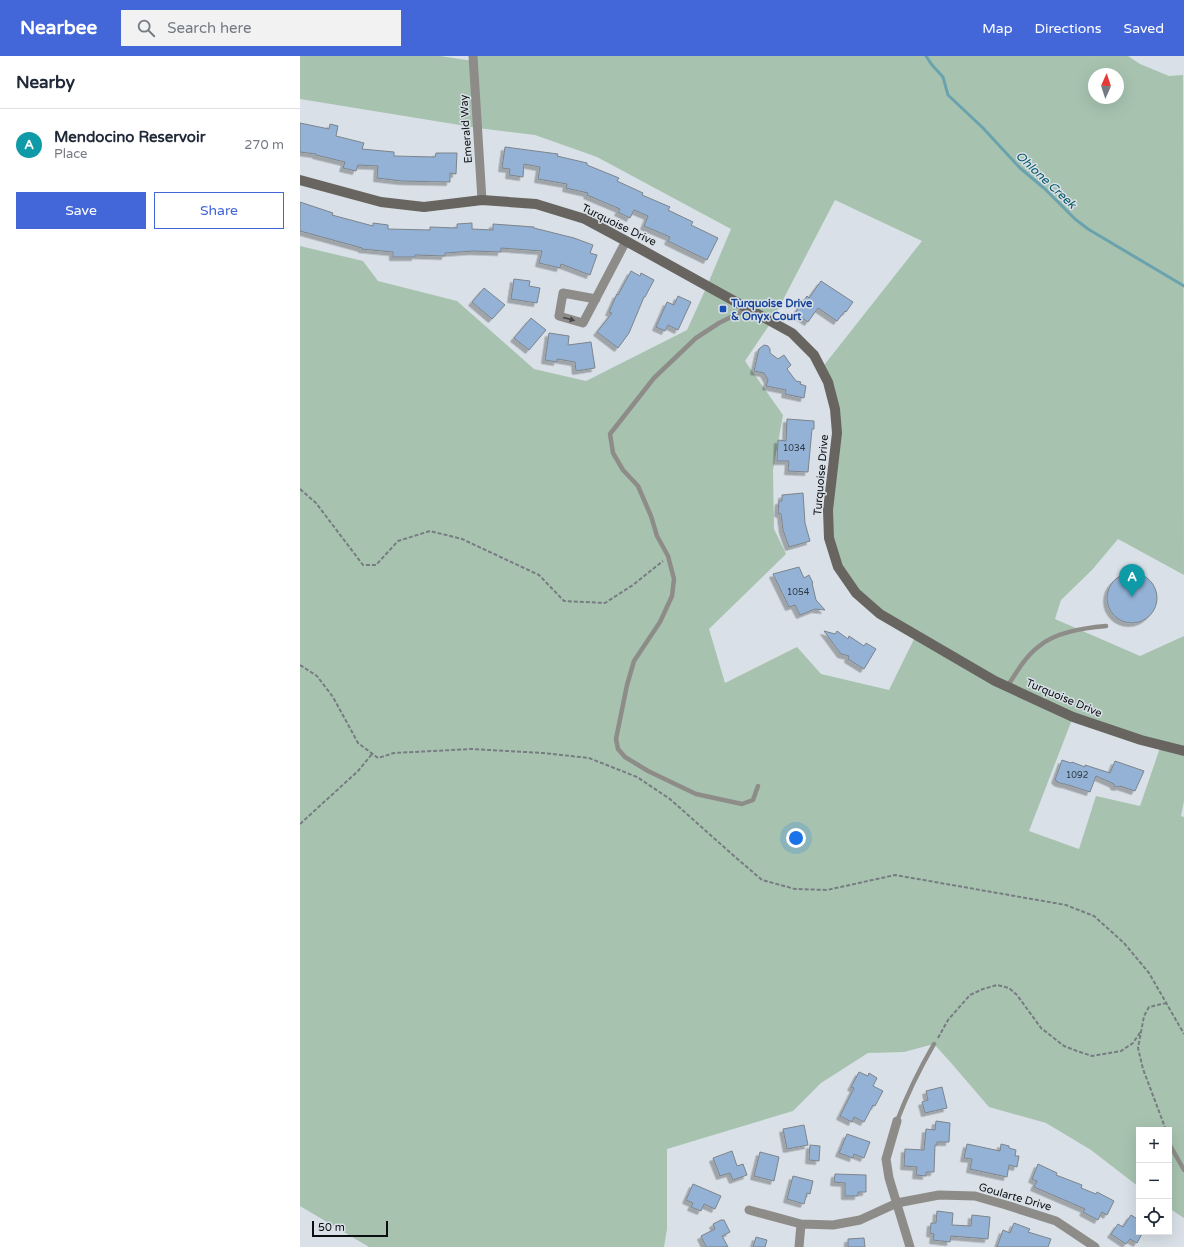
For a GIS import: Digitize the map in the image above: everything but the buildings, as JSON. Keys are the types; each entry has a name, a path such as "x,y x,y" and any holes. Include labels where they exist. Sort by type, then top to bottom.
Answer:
{"street":[{"name":"Emerald Way","path":"473,56 482,200"},
{"name":"Turquoise Drive","path":"300,180 381,202 424,207 482,200 536,204 585,219 792,333 814,355 828,382 835,409 837,433 828,510 829,538 838,567 856,593 880,614 1007,687 1073,717 1141,740 1184,751"},
{"path":"596,298 626,241"},
{"path":"897,1121 886,1158 889,1178 910,1247"},
{"name":"Goularte Drive","path":"749,1210 801,1224 832,1225 860,1220 897,1204 939,1196 975,1196 1056,1221 1083,1244 1095,1247"},
{"path":"799,1247 801,1224"}],"lane":[{"path":"749,309 719,323 696,338 654,378 610,434 613,453 623,470 638,486 651,516 657,536 668,556 674,579 672,596 660,622 634,661 627,685 616,739 618,749 625,757 648,771 696,794 742,804 753,800 758,786"},
{"path":"1007,687 1024,662 1038,647 1053,637 1087,628 1106,626"},
{"path":"897,1121 916,1074 934,1044"},
{"path":"1172,1148 1184,1170"}],"path":[{"path":"300,489 316,503 363,565 376,565 398,541 430,531 462,539 539,575 564,601 605,603 633,585 668,556"},
{"path":"300,666 317,676 333,696 358,743 378,758 394,753 471,749 542,753 589,758 637,777 670,798 762,880 795,889 827,890 895,875 1066,904 1094,916 1124,943 1149,973 1184,1034"},
{"path":"300,824 358,770 372,754"},
{"path":"934,1044 948,1020 970,995 997,985 1010,988 1017,995 1041,1028 1064,1046 1092,1056 1121,1051 1133,1043 1141,1031"},
{"path":"1165,1127 1143,1069 1138,1048 1144,1016 1149,1007 1166,1003"}],"green space":[{"path":"300,56 440,56 473,61 473,56 1128,56 1140,64 1169,76 1183,75 1184,575 1118,539 1092,570 1061,600 1055,619 1140,656 1184,636 1184,801 1181,816 1184,817 1184,1218 1172,1210 1172,1127 1136,1127 1136,1185 1091,1150 1046,1123 989,1107 934,1044 904,1052 868,1053 821,1083 793,1111 667,1149 667,1229 664,1247 369,1247 300,1206 300,246 363,261 378,281 457,301 534,369 586,381 687,330 731,229 597,157 535,135 478,128 300,99","holes":["835,200 922,241 821,369 837,433 829,538 856,593 916,635 889,690 821,674 797,647 725,683 709,629 786,554 774,529 773,470 783,415 745,361 772,321","1073,717 1161,745 1140,806 1096,796 1079,849 1029,831"]}],"waterway":[{"name":"Ohlone Creek","path":"926,56 943,77 948,95 983,128 1020,168 1045,189 1075,219 1088,229 1184,286"}],"place":[{"name":"Turquoise Drive & Onyx Court","path":"723,309"},
{"name":"Mendocino Reservoir","path":"1132,597"}]}
